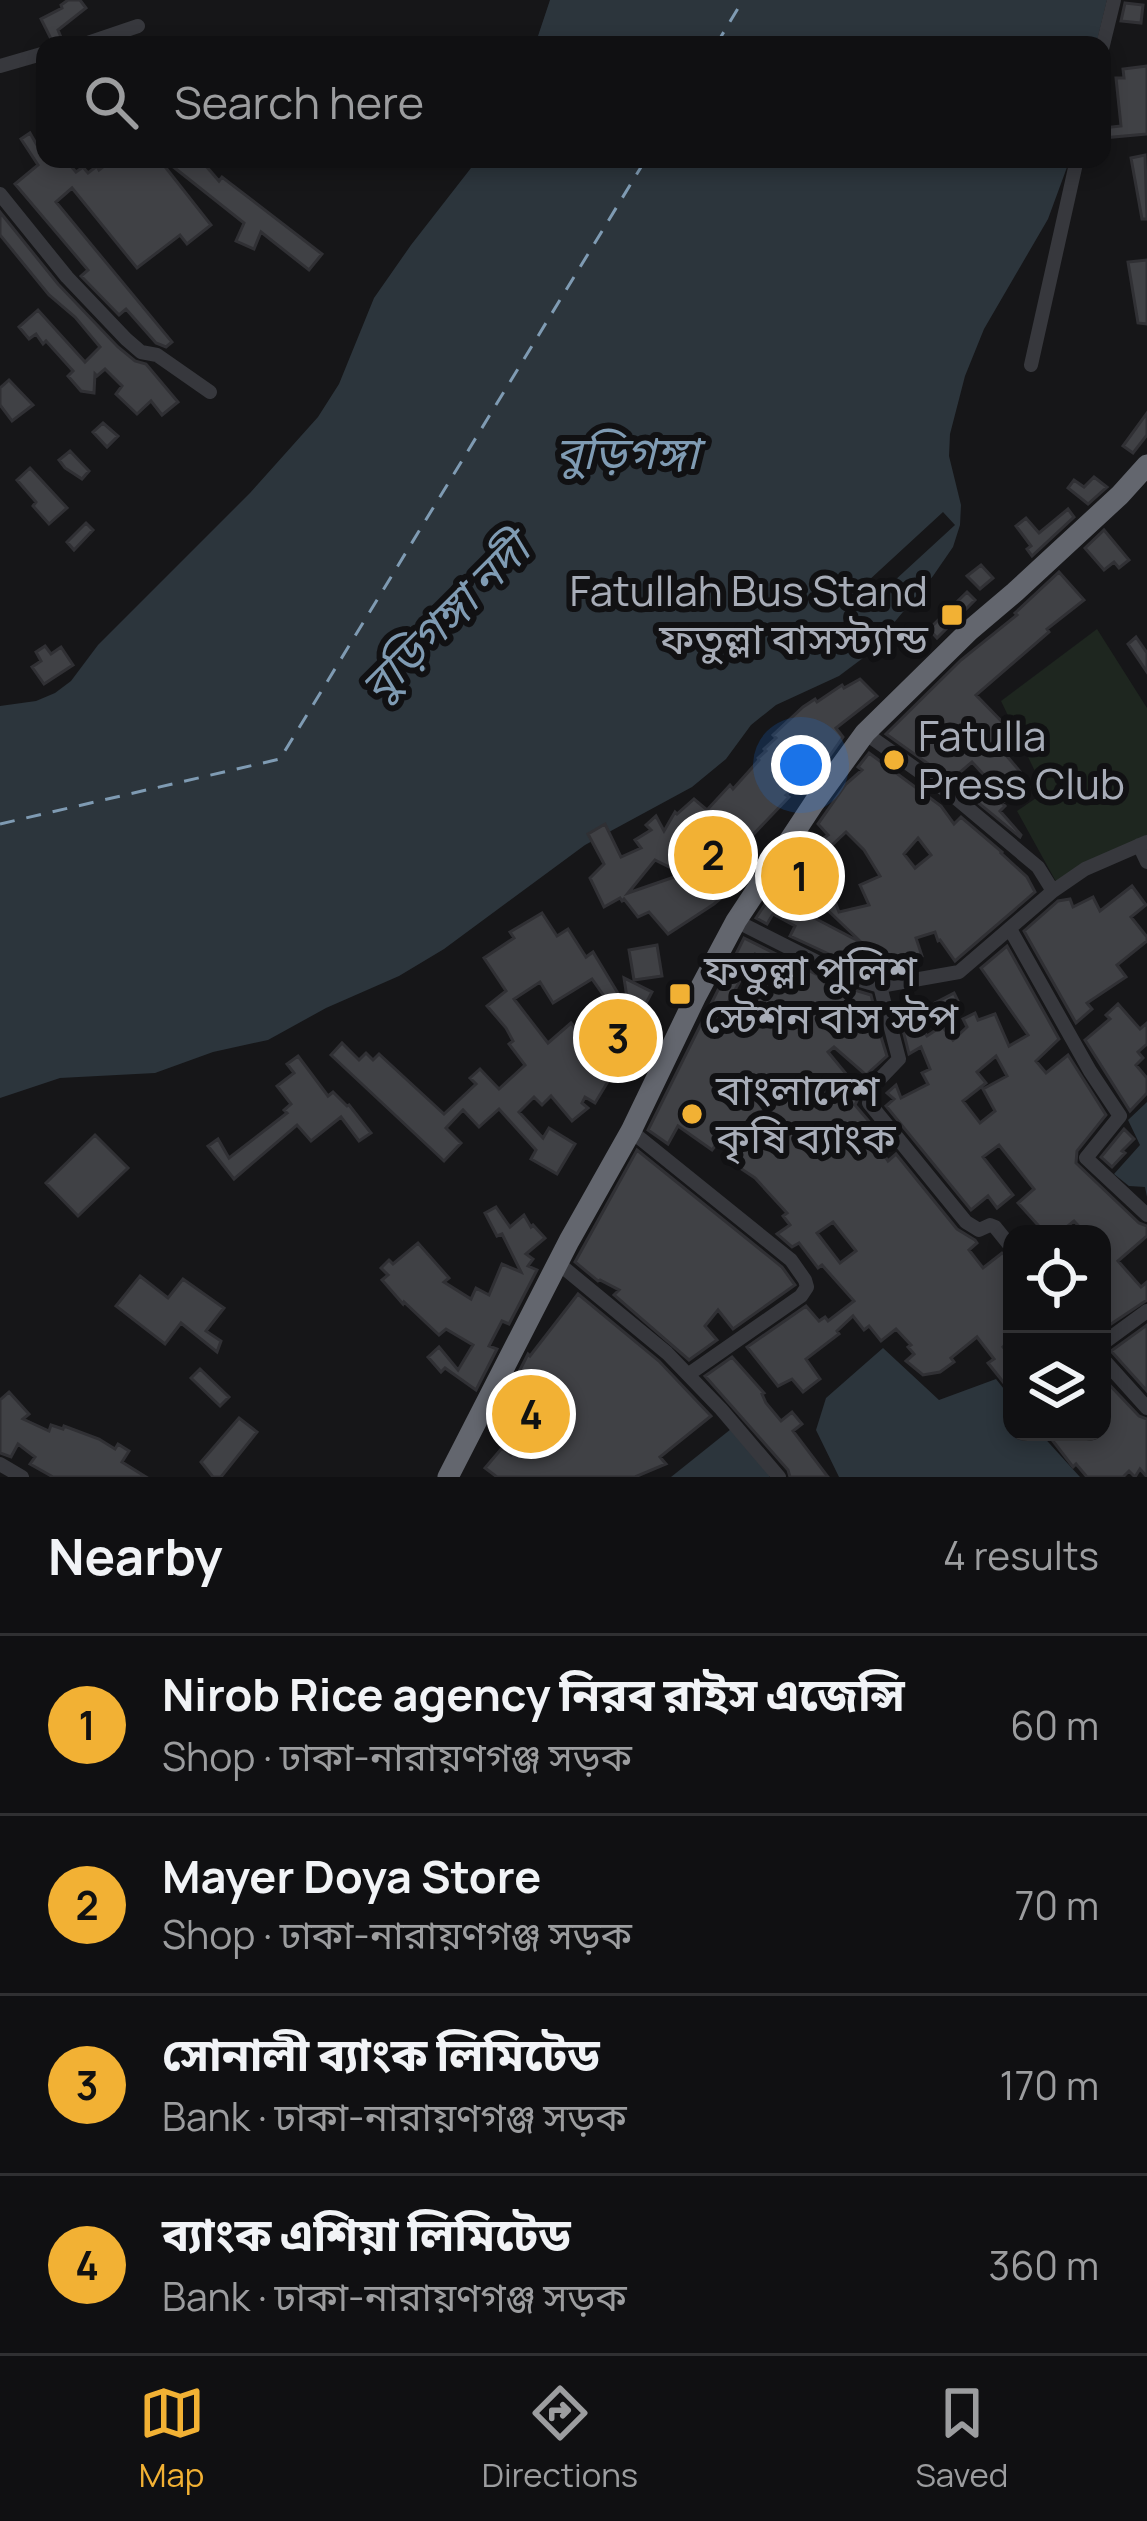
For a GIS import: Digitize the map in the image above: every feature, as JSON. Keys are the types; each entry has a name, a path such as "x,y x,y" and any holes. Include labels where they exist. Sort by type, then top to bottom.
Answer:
{"highway":[{"path":"448,1477 736,921 814,802 865,733 1147,465"}],"street":[{"path":"1105,36 1114,0"},
{"path":"109,36 138,26"},
{"path":"0,67 36,56"},
{"path":"1031,365 1075,168"},
{"path":"0,194 67,277 126,339 210,392"},
{"path":"865,733 951,794 1038,867 1053,891"},
{"path":"736,921 843,975 880,986 959,972 1085,869 1143,843 1147,862"},
{"path":"1010,929 1120,1116 1086,1158 1147,1215"},
{"path":"880,986 899,1059 875,1084 869,1103 966,1222 979,1230 995,1227 1003,1237"},
{"path":"631,1131 791,1260 806,1280 801,1296 688,1374"},
{"path":"558,1263 688,1374 779,1477"},
{"path":"1111,1337 1147,1311"},
{"path":"1111,1368 1147,1408"},
{"path":"0,1464 22,1477"}],"shaded area":[{"path":"1097,629 1147,708 1147,844 1059,887 1017,811 1045,792 1001,701"}],"water":[{"path":"550,0 1107,0 1098,36 538,36"},
{"name":"বুড়িগঙ্গা","path":"471,168 1067,168 1048,219 984,329 965,376 950,434 949,456 961,505 953,547 867,655 839,676 776,705 751,725 726,759 692,787 585,845 444,949 399,976 268,1040 213,1052 155,1073 60,1078 0,1098 0,706 36,701 71,681 98,645 250,493 318,417 339,384 374,298"},
{"path":"1147,1102 1147,1197 1145,1187 1129,1186 1114,1174 1140,1145 1128,1120"},
{"path":"883,1348 939,1400 996,1379 1003,1388 1003,1441 1047,1441 1080,1477 839,1477 816,1430 826,1398"},
{"path":"731,1429 771,1473 769,1477 671,1477"}],"pier":[{"path":"943,512 955,525 893,582 916,607 910,613 887,588 867,606 855,593"}],"building":[{"path":"80,0 86,8 58,30 60,36 50,36 41,19 61,5"},
{"path":"1125,3 1143,5 1141,23 1121,21"},
{"path":"1147,66 1147,134 1111,137 1111,127 1121,126 1116,78 1124,78 1123,69"},
{"path":"30,133 36,143 36,162 21,139"},
{"path":"1145,155 1147,219 1142,219 1131,158"},
{"path":"36,167 76,172 84,168 88,173 94,168 166,168 211,225 187,244 180,235 137,268 72,188 56,202 172,342 166,347 156,343 126,309 119,315 81,276 88,270 15,184"},
{"path":"175,168 208,168 219,181 222,177 322,254 309,270 261,232 254,249 236,241 244,223"},
{"path":"0,212 58,284 118,347 146,364 178,402 162,415 151,401 137,414 116,394 122,386 105,369 95,374 94,393 81,391 68,376 73,371 46,341 43,344 36,334 29,339 19,327 38,310 85,362 100,347 0,235"},
{"path":"1147,260 1147,324 1138,323 1128,262"},
{"path":"9,380 33,405 12,421 0,405 0,388"},
{"path":"1147,413 1147,435 1133,453 1123,446"},
{"path":"103,423 118,436 107,447 93,432"},
{"path":"70,451 89,471 82,479 59,460"},
{"path":"30,468 67,508 49,524 17,480"},
{"path":"1094,477 1107,487 1088,504 1068,488 1074,480 1084,487"},
{"path":"1068,509 1074,517 1032,556 1027,549 1031,546 1016,526 1026,518 1039,533"},
{"path":"86,523 93,530 74,550 67,542"},
{"path":"1104,530 1129,560 1119,568 1114,562 1104,570 1085,548"},
{"path":"981,565 993,578 980,589 967,576"},
{"path":"1059,572 1084,600 976,695 1008,728 994,741 1023,775 1004,791 1009,797 1000,811 1020,837 976,801 993,785 972,762 951,780 886,734"},
{"name":"Fatullah Bus Stand ফতুল্লা বাসস্ট্যান্ড","path":"967,592 975,600 937,638 929,629"},
{"path":"1136,637 1147,653 1147,672 1128,644"},
{"path":"45,646 51,654 61,647 73,665 44,684 32,667 41,661 36,652"},
{"path":"860,679 877,696 836,728 843,737 829,757 822,748 788,779 795,787 786,795 789,797 728,861 743,879 668,934 649,912 638,917 624,899 604,907 590,878 604,864 588,834 605,824 621,857 641,848 635,840 651,830 646,825 656,816 664,831 675,812 694,799 707,810 730,785 733,789 776,738 773,735 803,707","holes":["655,860 683,874 628,893"]},
{"path":"869,753 941,806 954,824 961,817 1027,877 1035,892 955,961 935,932 916,938 922,956 907,961 905,955 884,955 859,968 790,936 795,926 773,914 767,924 756,918 793,862 839,912 869,905 860,885 880,876 864,850 846,832 831,846 818,824 862,770 858,767","holes":["918,838 931,855 915,868 904,854","794,878 862,943 780,900"]},
{"path":"1132,886 1146,905 1131,917 1147,941 1117,965 1126,977 1087,1003 1092,1009 1076,1023 1024,931 1058,901 1070,899 1073,907 1093,897 1100,911"},
{"path":"542,913 557,936 568,929 586,957 593,952 622,1000 609,1003 592,979 553,1003 540,982 514,999 548,1043 571,1023 601,1051 625,1004 629,1011 624,978 652,992 595,1103 585,1097 582,1103 588,1108 572,1121 551,1096 542,1105 534,1097 519,1112 543,1138 549,1128 575,1144 557,1174 531,1159 536,1150 499,1109 479,1127 463,1110 446,1128 461,1143 444,1161 331,1055 342,1043 359,1060 366,1053 373,1060 379,1054 444,1114 476,1084 470,1078 480,1069 499,1089 525,1065 509,1044 513,1041 506,1028 487,1006 506,991 484,958 514,938 510,932"},
{"path":"744,938 838,985 871,995 873,1003 867,1003 887,1056 866,1075 834,1047 828,1052 861,1092 855,1105 879,1133 873,1138 888,1161 896,1154 957,1229 975,1240 969,1250 983,1268 1003,1254 1003,1382 988,1363 994,1359 977,1337 940,1372 923,1375 906,1361 914,1354 896,1329 881,1341 853,1316 839,1334 806,1359 820,1379 803,1392 792,1379 778,1386 747,1347 806,1306 819,1321 825,1317 828,1321 854,1301 799,1243 792,1247 777,1234 790,1225 783,1216 787,1213 740,1168 744,1163 720,1140 712,1150 678,1126 668,1144 648,1130","holes":["755,954 774,966 719,1026 716,1024","833,1222 856,1251 840,1263 817,1233"]},
{"path":"657,945 662,976 634,980 629,950"},
{"path":"1007,946 1059,1039 1036,1061 1046,1073 1068,1055 1106,1115 1077,1151 1076,1163 1147,1226 1147,1236 1118,1261 1141,1287 1147,1282 1147,1300 1111,1324 1111,1225 1074,1221 1038,1225 1018,1203 1034,1189 999,1145 983,1157 1013,1195 997,1208 988,1196 971,1210 886,1106 894,1099 887,1093 896,1085 901,1098 928,1084 922,1073 930,1069 921,1047 909,1054 903,1030 918,1022 927,1036 942,1026 953,1040 967,1027 963,1019 975,1013 978,1020 995,1014 1009,1046 1028,1035 981,968","holes":["996,1056 1007,1076 983,1089 995,1111 980,1123 963,1101 986,1083 977,1072"]},
{"path":"954,993 961,1007 942,1017 935,1003"},
{"path":"1118,1004 1140,1029 1147,1023 1147,1044 1138,1052 1143,1058 1136,1065 1147,1078 1147,1093 1130,1111 1085,1040 1110,1019 1106,1015"},
{"path":"298,1056 328,1096 333,1092 349,1105 371,1133 359,1141 341,1117 311,1141 297,1125 234,1179 208,1146 218,1139 229,1158 287,1113 284,1110 291,1104 277,1086 294,1073 287,1064"},
{"path":"1124,1129 1134,1139 1112,1167 1101,1157"},
{"path":"95,1135 128,1168 78,1216 46,1183"},
{"path":"637,1150 782,1267 795,1285 733,1329 718,1310 705,1326 717,1340 689,1360 614,1295 619,1290 598,1281 575,1262"},
{"path":"496,1207 510,1227 524,1215 545,1238 526,1254 533,1259 528,1266 537,1270 509,1324 502,1321 489,1346 497,1349 476,1390 445,1368 441,1372 428,1357 439,1347 458,1370 473,1345 446,1329 439,1335 382,1280 388,1275 381,1268 418,1243 449,1278 444,1282 471,1299 476,1288 489,1295 502,1264 521,1272 485,1213"},
{"path":"140,1276 168,1298 183,1279 224,1308 206,1331 221,1341 217,1352 181,1323 165,1344 116,1306"},
{"path":"578,1294 659,1361 711,1416 660,1457 666,1464 635,1477 497,1477 485,1468 502,1448 511,1455 524,1440 495,1419 528,1354"},
{"path":"1147,1325 1147,1391 1111,1351"},
{"path":"732,1357 781,1421 792,1412 802,1424 793,1431 828,1477 790,1477 705,1376"},
{"path":"200,1369 229,1397 220,1406 191,1378"},
{"path":"1111,1386 1147,1419 1147,1477 1140,1469 1135,1477 1129,1471 1123,1477 1087,1477 1076,1464 1073,1467 1053,1441 1111,1441"},
{"path":"9,1392 29,1414 23,1419 49,1431 51,1425 64,1426 115,1449 118,1444 129,1451 122,1462 146,1477 53,1477 30,1464 35,1457 18,1444 11,1457 0,1453 0,1400"},
{"path":"239,1418 257,1432 221,1477 213,1477 201,1462"}],"ferry route":[{"path":"721,36 743,0"},
{"path":"0,824 280,759 641,168"}],"place":[{"name":"Fatullah Bus Stand ফতুল্লা বাসস্ট্যান্ড","path":"952,615"},
{"name":"Fatulla Press Club","path":"894,760"},
{"name":"Mayer Doya Store","path":"713,855"},
{"name":"Nirob Rice agency নিরব রাইস এজেন্সি","path":"800,876"},
{"name":"ফতুল্লা পুলিশ স্টেশন বাস স্টপ","path":"680,994"},
{"name":"সোনালী ব্যাংক লিমিটেড","path":"618,1038"},
{"name":"বাংলাদেশ কৃষি ব্যাংক","path":"692,1114"},
{"name":"ব্যাংক এশিয়া লিমিটেড","path":"531,1414"}],"water label":[{"name":"বুড়িগঙ্গা নদী","path":"445,618"}]}
